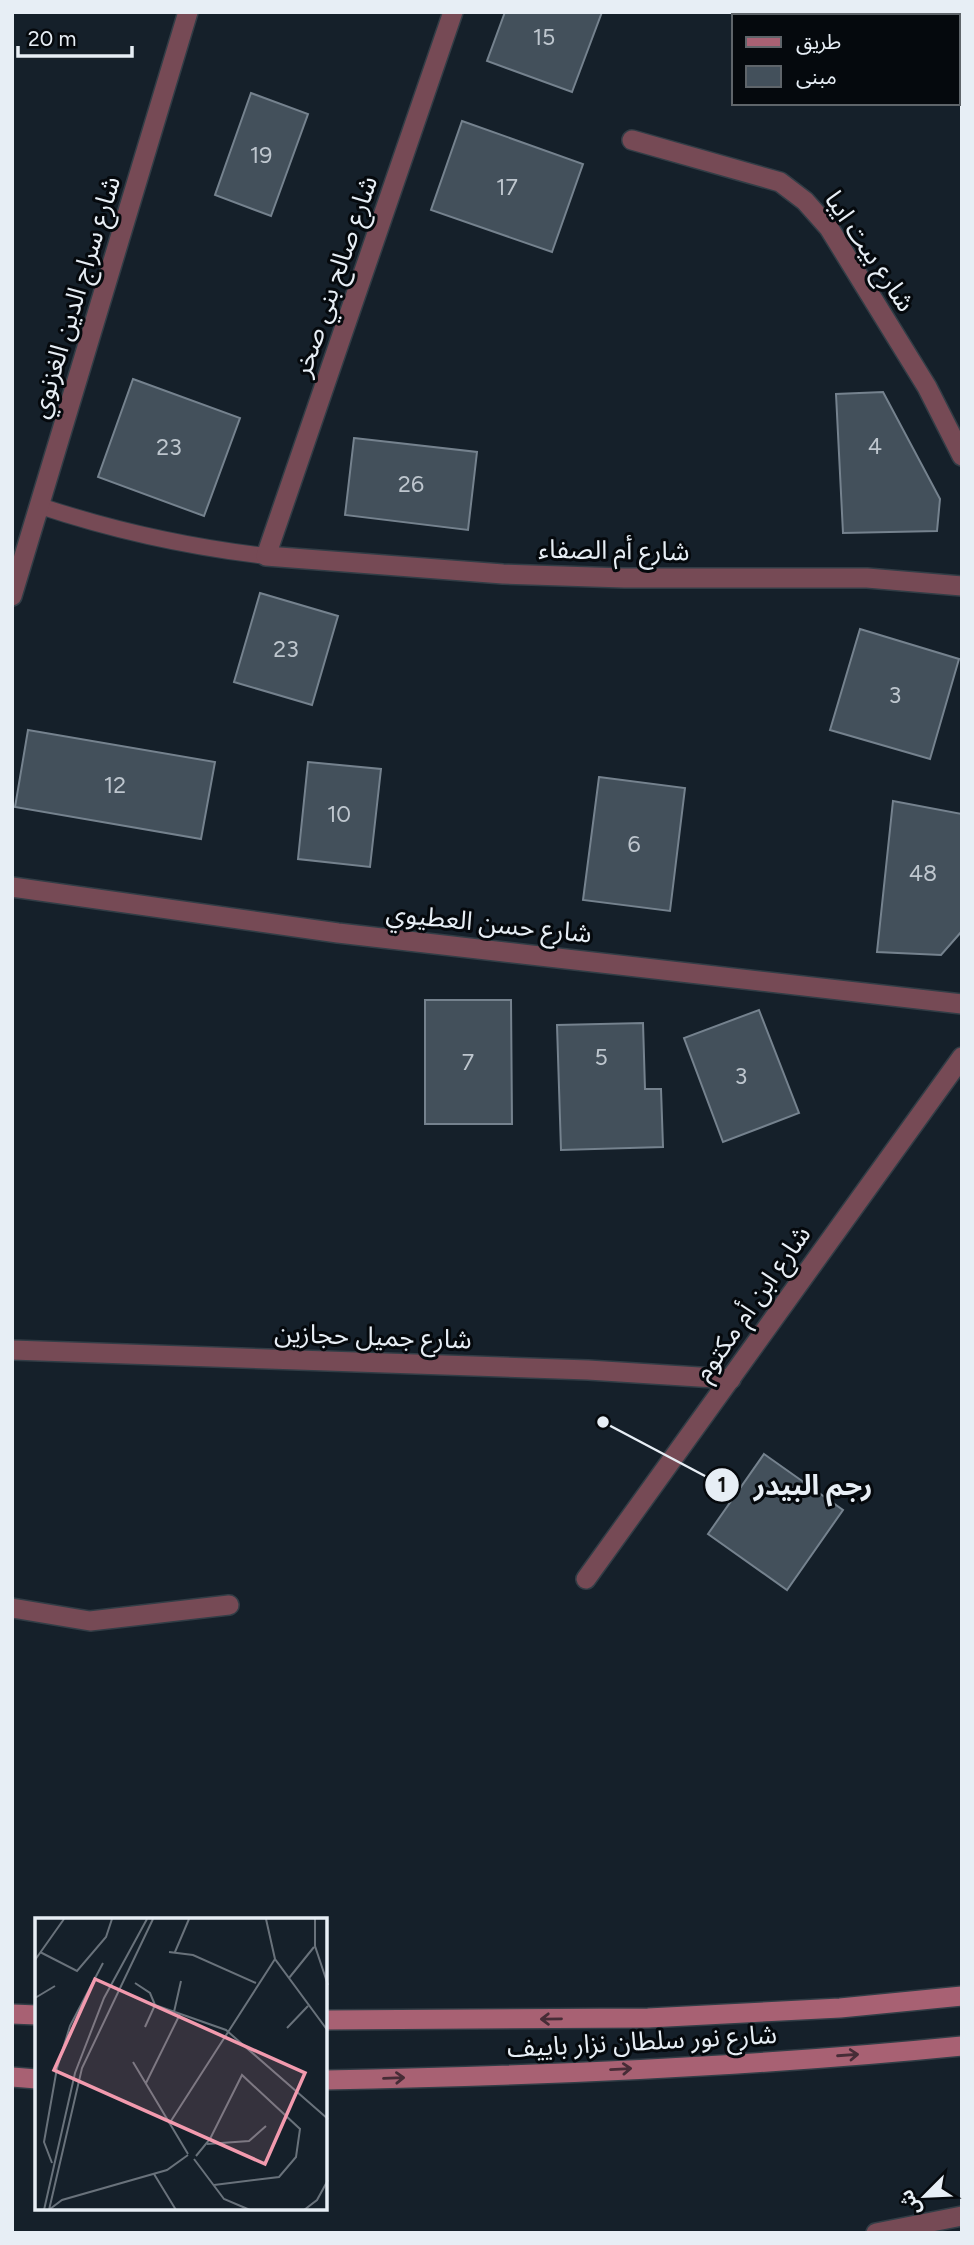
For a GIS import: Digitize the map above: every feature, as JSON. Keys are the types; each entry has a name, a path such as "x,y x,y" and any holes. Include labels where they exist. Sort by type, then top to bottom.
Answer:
{"main road":[{"name":"شارع نور سلطان نزار باييف","path":"327,2020 648,2018 840,2008 962,1996"},
{"path":"12,2014 35,2015"},
{"name":"شارع نور سلطان نزار باييف","path":"327,2080 522,2074 731,2063 962,2046"},
{"path":"12,2077 35,2078"}],"street":[{"name":"شارع سراج الدين الغزنوي","path":"12,596 188,12"},
{"name":"شارع صالح بني صخر","path":"266,556 453,12"},
{"name":"شارع بيت ايبا","path":"632,140 780,182 805,201 829,228 927,387 962,456"},
{"name":"شارع أم الصفاء","path":"266,556 503,574 624,578 867,578 962,586"},
{"name":"شارع حسن العطيوي","path":"12,887 338,933 962,1004"},
{"name":"شارع ابن أم مكتوم","path":"586,1579 962,1057"},
{"name":"شارع جميل حجازين","path":"12,1350 588,1370 732,1379"},
{"path":"12,1608 90,1621 229,1605"},
{"path":"876,2233 962,2217"}],"lane":[{"path":"40,506 152,539 209,550 266,556"}],"building":[{"path":"505,12 602,12 572,92 487,61"},
{"path":"251,93 308,114 271,216 215,195"},
{"path":"462,121 583,164 552,252 431,210"},
{"path":"133,379 240,418 204,516 98,477"},
{"path":"883,392 940,499 937,531 843,533 836,394"},
{"path":"354,438 477,452 468,530 345,515"},
{"path":"260,593 338,616 312,705 234,682"},
{"path":"860,629 959,659 930,759 830,730"},
{"path":"28,730 215,762 201,839 15,807"},
{"path":"308,762 381,769 370,867 298,859"},
{"path":"599,777 685,788 670,911 583,900"},
{"path":"893,801 962,814 962,931 941,955 877,952"},
{"path":"425,1000 511,1000 512,1124 425,1124"},
{"path":"759,1010 799,1113 723,1142 684,1038"},
{"path":"643,1023 645,1089 661,1089 663,1147 561,1150 557,1025"},
{"path":"764,1454 843,1510 787,1590 708,1534"}],"place":[{"name":"رجم البيدر","path":"603,1422"}]}
